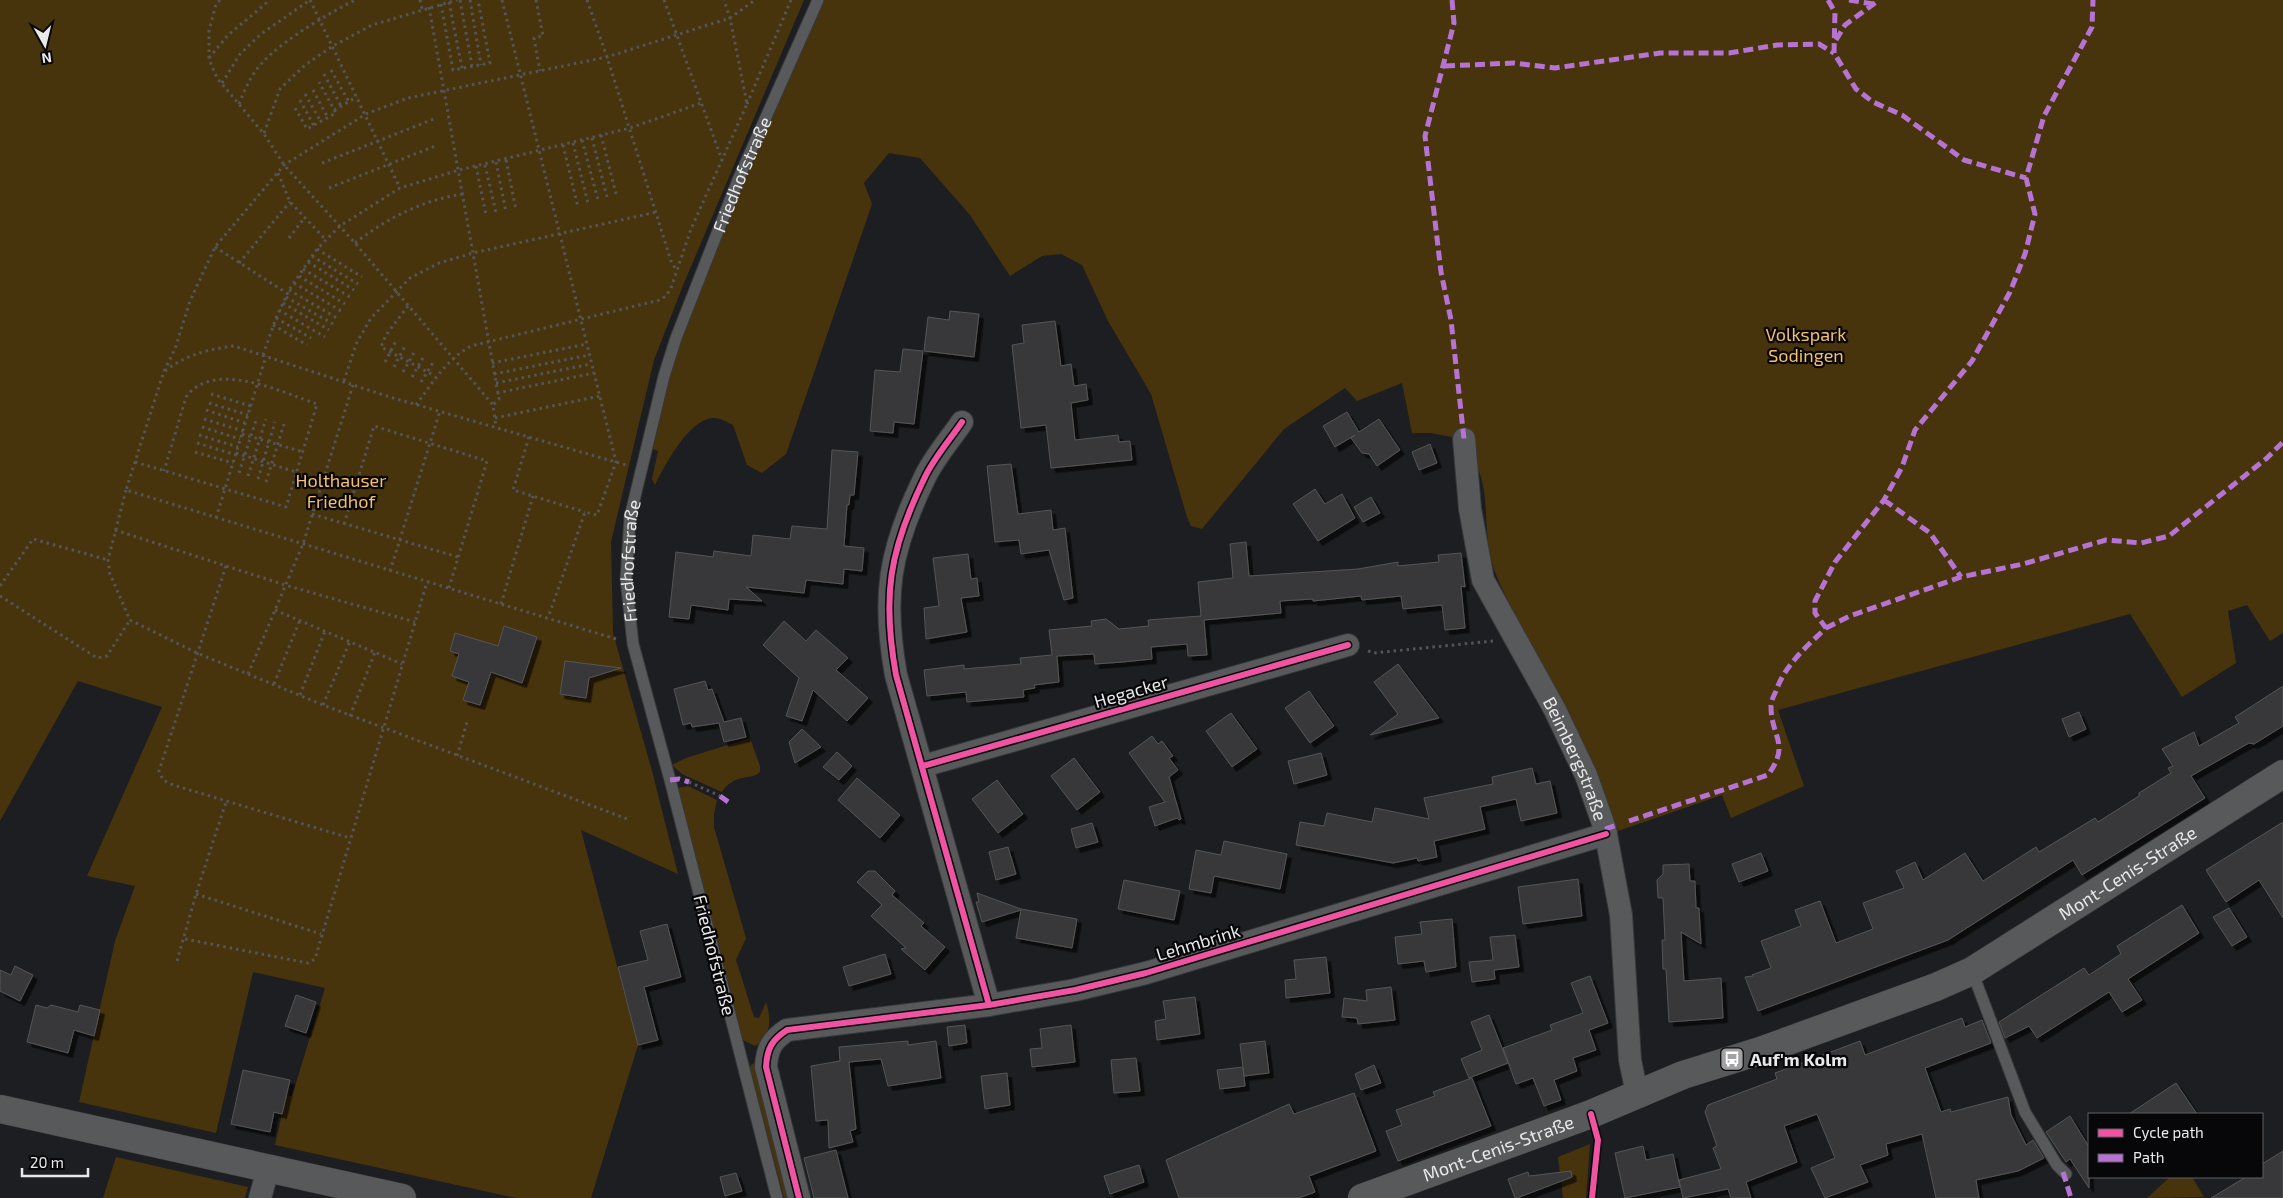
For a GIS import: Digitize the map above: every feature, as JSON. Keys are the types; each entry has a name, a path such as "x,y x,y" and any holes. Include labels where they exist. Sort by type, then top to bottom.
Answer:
{"main road":[{"name":"Mont-Cenis-Straße","path":"1362,1198 1591,1114 1683,1075 1763,1050 1936,987 1972,971 2283,774"},
{"path":"0,1108 402,1198"}],"street":[{"path":"962,422 924,478 897,545 890,581 888,612 896,675 989,1005"},
{"name":"Beimbergstraße","path":"1464,439 1470,510 1483,580 1555,710 1586,775 1606,834 1621,915 1630,1060 1637,1094"},
{"name":"Hegacker","path":"923,766 1348,645"},
{"name":"Lehmbrink","path":"799,1198 766,1066 770,1044 787,1030 989,1005 1075,990 1146,973 1606,834"},
{"path":"260,1198 268,1169"}],"lane":[{"name":"Friedhofstraße","path":"777,1198 633,644 626,579 630,517 664,376 695,285 741,171 818,0"},
{"path":"1972,971 2024,1112 2057,1165 2066,1174"}],"path":[{"path":"220,0 216,4 209,31 209,59 217,78 264,134 284,165 355,243 493,405 496,427"},
{"path":"209,59 228,35 270,0"},
{"path":"222,83 240,54 261,34 310,0 400,188"},
{"path":"239,104 249,81 262,63 320,19 355,0"},
{"path":"420,0 422,9"},
{"path":"264,134 280,89 305,65 333,46 372,25 458,0 472,66"},
{"path":"470,0 482,64"},
{"path":"442,4 454,70 490,63 478,0"},
{"path":"502,0 519,76 616,462 597,515 513,490 530,437"},
{"path":"536,0 543,36 534,38 540,71"},
{"path":"587,0 630,128 671,261 676,271"},
{"path":"664,0 722,160"},
{"path":"724,0 730,18 747,104"},
{"path":"630,820 350,716 197,653 130,620 110,574 108,560 126,490 164,371 175,349 190,301 215,247 284,165 366,114 408,98 607,57 730,18 755,0"},
{"path":"416,404 435,376 453,358 471,346 488,340 660,300 666,296 671,288 691,229 791,0"},
{"path":"449,2 462,68"},
{"path":"430,7 496,383 498,398 493,405"},
{"path":"331,70 349,102"},
{"path":"324,74 341,106"},
{"path":"295,108 307,129 336,113 319,82"},
{"path":"312,90 328,118"},
{"path":"305,94 321,122"},
{"path":"334,110 357,97"},
{"path":"300,100 314,126"},
{"path":"216,518 279,310 294,283 317,249 340,226 400,188 459,170 539,152 630,128 701,103"},
{"path":"322,163 434,119"},
{"path":"601,135 616,194"},
{"path":"592,138 607,197"},
{"path":"582,140 598,200"},
{"path":"573,143 588,203"},
{"path":"563,145 578,206"},
{"path":"329,188 435,146"},
{"path":"506,160 516,210"},
{"path":"496,162 506,212"},
{"path":"486,165 496,213"},
{"path":"476,166 486,216"},
{"path":"278,173 290,202 326,240"},
{"path":"355,243 388,220 409,210 443,197 463,194"},
{"path":"239,263 290,202"},
{"path":"344,382 356,344 371,318 395,291 410,278 439,263 473,253 657,212"},
{"path":"289,238 305,217"},
{"path":"215,247 333,324"},
{"path":"317,249 362,277"},
{"path":"312,256 358,284"},
{"path":"308,262 354,290"},
{"path":"303,269 350,297"},
{"path":"299,276 345,304"},
{"path":"294,283 341,311"},
{"path":"288,293 337,318"},
{"path":"283,303 329,330"},
{"path":"408,306 386,335 381,347 435,376"},
{"path":"279,310 325,337"},
{"path":"276,318 311,338"},
{"path":"273,325 308,345"},
{"path":"385,362 396,341"},
{"path":"492,363 587,344"},
{"path":"164,371 177,362 206,351 234,346 353,385 642,471"},
{"path":"394,367 405,346"},
{"path":"403,372 414,351"},
{"path":"494,374 589,355"},
{"path":"412,377 424,356"},
{"path":"422,382 434,361"},
{"path":"496,383 591,364"},
{"path":"497,393 594,373"},
{"path":"135,462 164,471 286,507 317,404 235,379 218,378 202,382 193,388 186,397 164,471"},
{"path":"248,674 303,544 353,385"},
{"path":"211,394 250,406"},
{"path":"495,418 600,396"},
{"path":"209,403 248,414"},
{"path":"206,410 246,423"},
{"path":"390,571 440,411"},
{"path":"239,473 257,417"},
{"path":"204,419 302,452"},
{"path":"248,476 266,419"},
{"path":"258,479 275,422"},
{"path":"266,482 284,424"},
{"path":"344,524 374,426 487,461 449,588"},
{"path":"202,427 240,439"},
{"path":"199,435 238,447"},
{"path":"197,444 296,472"},
{"path":"195,452 233,463"},
{"path":"126,490 633,644"},
{"path":"501,604 533,496"},
{"path":"548,618 585,512"},
{"path":"312,514 458,557"},
{"path":"116,530 285,585 415,622"},
{"path":"0,586 34,539 108,560"},
{"path":"226,566 159,771 163,780 226,802 350,838"},
{"path":"185,940 308,963 315,960 321,934 427,582"},
{"path":"0,596 97,658 107,656 130,620"},
{"path":"275,610 402,664"},
{"path":"274,684 300,620"},
{"path":"300,695 325,631"},
{"path":"1374,653 1516,639"},
{"path":"323,705 350,641"},
{"path":"350,716 375,652"},
{"path":"457,756 468,719"},
{"path":"689,782 720,796"},
{"path":"177,961 185,940 196,894 226,802"},
{"path":"196,894 321,934"}],"green space":[{"name":"Holthauser Friedhof","path":"0,0 804,0 684,283 654,360 611,542 613,633 652,771 678,874 581,830 638,1045 591,1198 516,1198 275,1145 286,1096 292,1096 325,988 253,972 216,1133 79,1102 115,941 135,886 87,876 162,707 78,681 0,821"},
{"name":"Volkspark Sodingen","path":"823,0 2283,0 2283,633 2270,641 2247,605 2228,611 2236,663 2182,697 2130,614 1778,710 1804,786 1731,818 1722,795 1618,831 1606,798 1577,734 1527,640 1497,577 1488,542 1483,485 1472,452 1456,451 1452,437 1431,433 1412,433 1402,383 1357,401 1345,388 1284,429 1202,529 1191,526 1151,394 1108,321 1082,265 1061,254 1042,256 1010,276 970,215 920,158 889,153 864,183 872,204 786,454 762,473 747,465 733,425 711,418 700,423 684,437 670,457 655,485 652,479 658,451 653,449 669,377 681,339 744,180"},
{"path":"750,738 760,766 760,772 757,775 732,782 722,792 682,774 672,765 686,758"},
{"path":"688,786 717,800 714,827 746,938 736,960 754,1017 759,1018 766,1002 769,1014 769,1026 765,1037 755,1046 743,1040 678,788"},
{"path":"756,1062 790,1198 784,1198 750,1068"},
{"path":"1590,1144 1586,1198 1563,1198 1558,1157"},
{"path":"116,1157 248,1187 245,1198 103,1198"},
{"path":"2169,1178 2193,1178 2204,1197 2147,1198"}],"building":[{"path":"950,311 979,314 974,357 924,351 928,317 949,320"},
{"path":"1055,321 1061,366 1071,364 1074,386 1086,384 1088,400 1071,403 1075,440 1118,435 1119,442 1130,441 1132,460 1051,468 1046,425 1021,428 1012,345 1024,343 1022,325"},
{"path":"903,349 923,351 914,424 894,422 893,433 870,431 875,370 900,372"},
{"path":"1347,412 1359,432 1379,419 1400,450 1377,466 1369,454 1362,453 1351,438 1355,435 1335,447 1323,426"},
{"path":"1430,444 1437,463 1419,470 1412,452"},
{"path":"832,450 858,452 854,495 850,495 849,505 847,505 844,546 864,548 862,571 844,569 843,584 806,580 804,593 746,587 762,601 729,599 728,610 691,605 689,619 669,617 676,552 713,557 714,551 751,556 753,535 790,539 792,526 827,529"},
{"path":"1011,464 1018,514 1051,510 1053,530 1065,528 1073,598 1064,600 1049,550 1021,554 1019,540 995,542 987,466"},
{"path":"1315,489 1325,504 1342,494 1355,518 1318,541 1293,504"},
{"path":"1371,497 1380,513 1363,522 1354,507"},
{"path":"1246,542 1249,576 1358,569 1398,562 1398,566 1439,562 1438,555 1461,553 1465,587 1461,586 1465,628 1445,630 1442,605 1403,609 1401,596 1362,600 1361,596 1313,601 1313,599 1280,601 1281,613 1204,620 1207,655 1188,656 1187,644 1151,647 1152,659 1123,662 1095,664 1094,654 1057,656 1059,682 1034,685 1035,688 1023,690 1024,697 967,702 966,692 927,696 924,670 964,665 964,669 1021,664 1020,658 1052,655 1049,630 1092,626 1091,621 1106,619 1119,629 1149,626 1148,620 1201,616 1198,582 1233,578 1230,544"},
{"path":"968,554 971,579 977,578 979,596 961,598 967,632 926,639 924,608 939,606 933,558"},
{"path":"784,621 806,641 816,630 848,658 836,670 868,698 847,721 813,690 802,721 786,716 799,678 763,645"},
{"path":"504,626 537,637 522,683 491,672 480,705 463,700 469,682 452,676 459,654 450,651 455,633 498,646"},
{"path":"565,661 621,668 589,678 586,698 560,694"},
{"path":"1398,664 1439,718 1370,735 1398,714 1374,682"},
{"path":"705,681 708,690 712,689 724,722 741,718 746,737 724,742 719,723 692,727 691,723 683,725 674,689"},
{"path":"2283,686 2283,726 2254,744 2249,743 2191,776 2205,798 2082,875 2073,860 1948,940 1758,1011 1745,977 1753,976 1771,968 1761,941 1801,926 1795,910 1820,901 1836,943 1873,929 1863,903 1904,888 1896,871 1915,862 1923,880 1965,853 1983,881 2036,847 2039,852 2095,818 2098,822 2139,796 2139,793 2171,773 2168,768 2173,766 2162,749 2194,732 2199,746 2239,723 2235,717"},
{"path":"1309,691 1334,726 1310,743 1285,708"},
{"path":"2079,712 2086,729 2069,737 2062,719"},
{"path":"1231,713 1257,749 1232,767 1206,731"},
{"path":"802,729 821,747 795,763 789,742"},
{"path":"1152,736 1158,744 1162,741 1173,756 1169,758 1178,770 1169,777 1181,819 1177,818 1155,826 1149,807 1165,802 1129,753"},
{"path":"837,752 852,766 839,780 823,767"},
{"path":"1321,753 1327,775 1294,784 1288,761"},
{"path":"1074,758 1100,792 1077,810 1051,776"},
{"path":"1532,768 1536,784 1550,781 1557,813 1521,821 1516,799 1480,807 1485,829 1434,841 1437,857 1418,861 1417,858 1393,863 1296,845 1300,822 1324,826 1327,813 1372,822 1375,808 1429,819 1424,798 1493,784 1492,777"},
{"path":"857,778 900,815 880,838 838,800"},
{"path":"997,780 1023,814 998,833 972,799"},
{"path":"2283,822 2283,918 2259,880 2226,902 2206,870"},
{"path":"1092,823 1098,842 1076,848 1071,829"},
{"path":"1224,841 1287,854 1280,889 1214,876 1211,893 1189,889 1196,850 1221,855"},
{"path":"1008,847 1016,874 996,880 989,852"},
{"path":"1761,853 1768,871 1739,882 1732,864"},
{"path":"1689,864 1690,881 1695,881 1696,908 1699,908 1701,944 1681,932 1684,981 1721,978 1723,1018 1669,1022 1666,969 1663,969 1662,940 1665,940 1663,898 1658,898 1657,880 1663,874 1663,865"},
{"path":"868,871 875,871 895,891 892,895 924,923 921,926 945,947 925,970 901,949 906,948 871,916 882,905 857,882"},
{"path":"1578,879 1582,916 1523,924 1518,887"},
{"path":"1124,880 1180,891 1174,920 1118,909"},
{"path":"977,893 1021,909 1077,919 1072,948 1016,938 1021,910 982,922 976,902 979,902"},
{"path":"2182,905 2199,933 2128,979 2142,1000 2122,1012 2109,992 2037,1038 2029,1026 2005,1038 1999,1022 2084,968 2089,975 2121,954 2117,946"},
{"path":"2229,908 2247,937 2232,946 2213,917"},
{"path":"1452,919 1456,967 1426,972 1424,961 1398,964 1395,937 1422,934 1420,922"},
{"path":"667,924 681,977 644,987 658,1040 638,1045 618,967 648,960 640,931"},
{"path":"1515,935 1519,967 1494,970 1495,979 1472,982 1469,962 1493,960 1490,937"},
{"path":"885,954 891,974 849,986 843,967"},
{"path":"1326,957 1330,993 1286,998 1285,980 1296,979 1294,960"},
{"path":"15,966 33,975 20,1001 0,991 0,970 11,975"},
{"path":"1590,976 1608,1023 1589,1030 1596,1050 1573,1058 1577,1071 1554,1080 1561,1100 1544,1106 1533,1078 1516,1084 1503,1048 1552,1030 1550,1025 1583,1013 1571,983"},
{"path":"1391,987 1395,1020 1358,1024 1357,1018 1342,1017 1344,998 1367,1001 1366,990"},
{"path":"296,995 316,1002 306,1033 285,1026"},
{"path":"1195,997 1200,1034 1157,1040 1155,1021 1166,1019 1163,1001"},
{"path":"36,1005 47,1008 51,1005 78,1012 80,1005 100,1010 94,1036 74,1030 68,1053 27,1042"},
{"path":"1489,1015 1508,1063 1469,1078 1461,1059 1482,1050 1471,1022"},
{"path":"1962,1018 1965,1027 1982,1020 1991,1043 1925,1068 1941,1112 1950,1109 1951,1112 2008,1097 2011,1115 2026,1145 2033,1140 2044,1158 2018,1171 1976,1180 1979,1198 1936,1198 1922,1134 1886,1144 1888,1155 1860,1165 1868,1182 1825,1198 1811,1168 1835,1158 1817,1114 1784,1126 1797,1162 1746,1182 1751,1198 1731,1198 1728,1189 1683,1198 1679,1180 1721,1169 1713,1148 1717,1146 1705,1112 1708,1105 1777,1079 1775,1073 1860,1041 1865,1055"},
{"path":"965,1025 967,1043 949,1046 947,1027"},
{"path":"1071,1025 1075,1062 1032,1067 1030,1049 1042,1048 1040,1029"},
{"path":"908,1041 908,1045 936,1041 941,1078 888,1086 881,1059 849,1062 856,1129 850,1131 853,1142 829,1148 828,1120 816,1121 811,1066 840,1061 839,1047"},
{"path":"1265,1041 1269,1073 1244,1076 1243,1068 1245,1086 1220,1089 1217,1070 1243,1067 1240,1044"},
{"path":"1136,1058 1140,1091 1114,1093 1111,1060"},
{"path":"1374,1065 1381,1083 1361,1090 1355,1074"},
{"path":"243,1070 290,1080 282,1114 274,1112 270,1132 231,1124"},
{"path":"1007,1073 1010,1105 985,1109 981,1076"},
{"path":"1472,1078 1491,1126 1398,1161 1386,1131 1402,1125 1396,1110 1435,1096 1433,1092"},
{"path":"2176,1083 2196,1113 2131,1113"},
{"path":"1354,1093 1376,1151 1309,1176 1315,1192 1299,1198 1179,1198 1166,1160 1289,1104 1294,1114"},
{"path":"2070,1116 2088,1145 2089,1188 2070,1159 2066,1162 2046,1132"},
{"path":"1643,1146 1646,1160 1673,1154 1680,1187 1625,1198 1615,1153"},
{"path":"836,1150 848,1198 814,1198 804,1158"},
{"path":"2283,1151 2283,1198 2211,1198 2244,1178 2263,1178 2263,1163"},
{"path":"1139,1165 1144,1182 1110,1194 1104,1176"},
{"path":"1571,1171 1572,1177 1517,1198 1515,1198 1508,1179 1528,1172 1529,1176"},
{"path":"736,1173 742,1191 725,1196 720,1177"}],"marked path":[{"path":"1452,0 1454,23 1425,136 1441,272 1451,320 1464,439"},
{"path":"1828,0 1835,12 1834,53 1856,89 1873,102 1902,115 1964,160 2026,178"},
{"path":"1849,0 1873,4"},
{"path":"1836,40 1845,25 1879,0"},
{"path":"1629,821 1768,775 1775,764 1779,748 1771,706 1785,673 1804,649 1826,628 1815,613 1815,601 1835,562 1884,500 1902,467 1915,430 1972,361 2010,292 2025,254 2035,214 2026,178 2044,116 2092,27 2093,0"},
{"path":"1445,66 1514,63 1555,68 1660,53 1729,53 1777,45 1819,44 1834,53"},
{"path":"1826,628 1850,616 1961,577 2023,564 2106,540 2141,543 2169,536 2267,458 2283,442"},
{"path":"1884,500 1930,533 1961,577"},
{"path":"670,780 679,779 689,782"},
{"path":"720,796 731,804"},
{"path":"1605,829 1617,825"},
{"path":"2063,1172 2071,1198"}],"cycle path":[{"path":"962,422 928,472 903,529 892,575 889,598 890,622 896,675 989,1005"},
{"path":"923,766 1348,645"},
{"path":"799,1198 766,1067 771,1045 787,1030 989,1005 1075,990 1146,973 1606,834"},
{"path":"1591,1114 1598,1140 1592,1198"}],"place":[{"name":"Auf'm Kolm","path":"1732,1059"}]}
